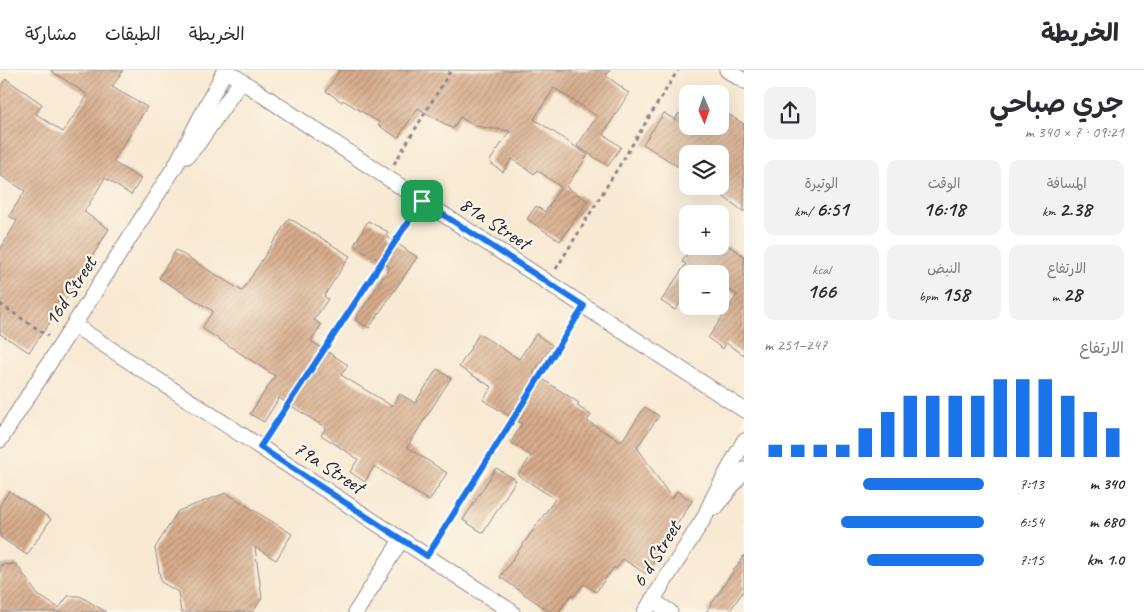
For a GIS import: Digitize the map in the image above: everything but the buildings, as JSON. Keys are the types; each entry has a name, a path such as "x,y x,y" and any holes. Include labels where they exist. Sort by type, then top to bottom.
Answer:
{"street":[{"name":"81a Street","path":"225,70 422,201 744,410"},
{"name":"16d Street","path":"0,440 176,165 225,70"},
{"path":"727,70 744,81"},
{"name":"16d Street","path":"176,165 199,142 241,81"},
{"name":"79a Street","path":"74,325 512,612"},
{"name":"6 d Street","path":"648,606 704,518 744,441"},
{"name":"6 d Street","path":"704,518 720,502 744,470"},
{"path":"356,612 401,540"},
{"path":"648,606 670,612"}],"path":[{"path":"386,177 451,70"},
{"path":"548,282 678,70"},
{"path":"260,447 422,201"},
{"path":"0,304 61,344"},
{"path":"427,556 584,306"}],"route":[{"path":"422,201 584,306 427,556 260,447 422,201"}]}
